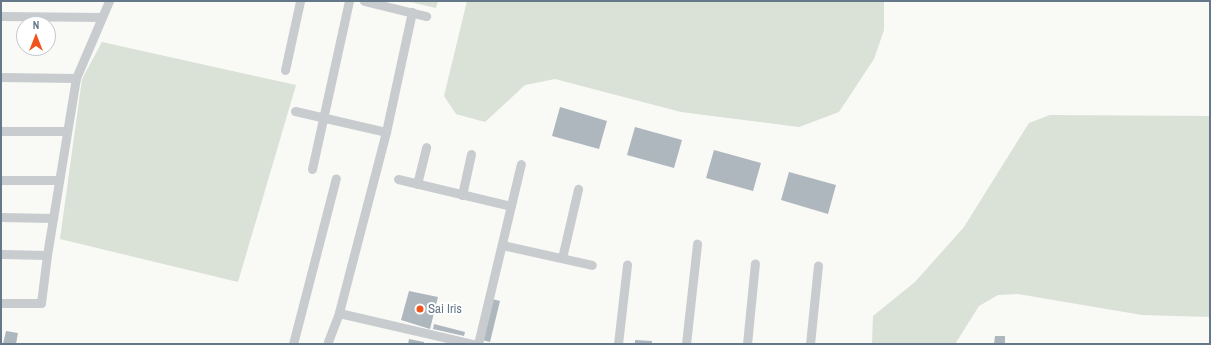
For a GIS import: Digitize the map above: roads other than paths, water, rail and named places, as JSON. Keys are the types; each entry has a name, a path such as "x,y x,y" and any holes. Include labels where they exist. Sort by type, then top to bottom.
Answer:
{"street":[{"path":"1,303 41,303 47,255 76,78 109,1"},
{"path":"285,70 300,1"},
{"path":"312,169 349,1"},
{"path":"364,1 426,16"},
{"path":"328,342 339,313 386,132 412,12"},
{"path":"1,16 102,17"},
{"path":"1,77 76,78"},
{"path":"295,111 386,132"},
{"path":"1,131 67,132"},
{"path":"417,184 426,147"},
{"path":"462,194 470,154"},
{"path":"478,344 521,164"},
{"path":"293,344 336,178"},
{"path":"398,179 511,206"},
{"path":"1,180 59,180"},
{"path":"562,258 578,189"},
{"path":"1,217 53,218"},
{"path":"686,344 697,244"},
{"path":"502,245 592,265"},
{"path":"1,254 47,255"},
{"path":"747,344 755,263"},
{"path":"618,344 627,265"},
{"path":"810,344 818,265"},
{"path":"339,313 472,344"}],"place":[{"name":"Sai Iris","path":"420,309"}]}
